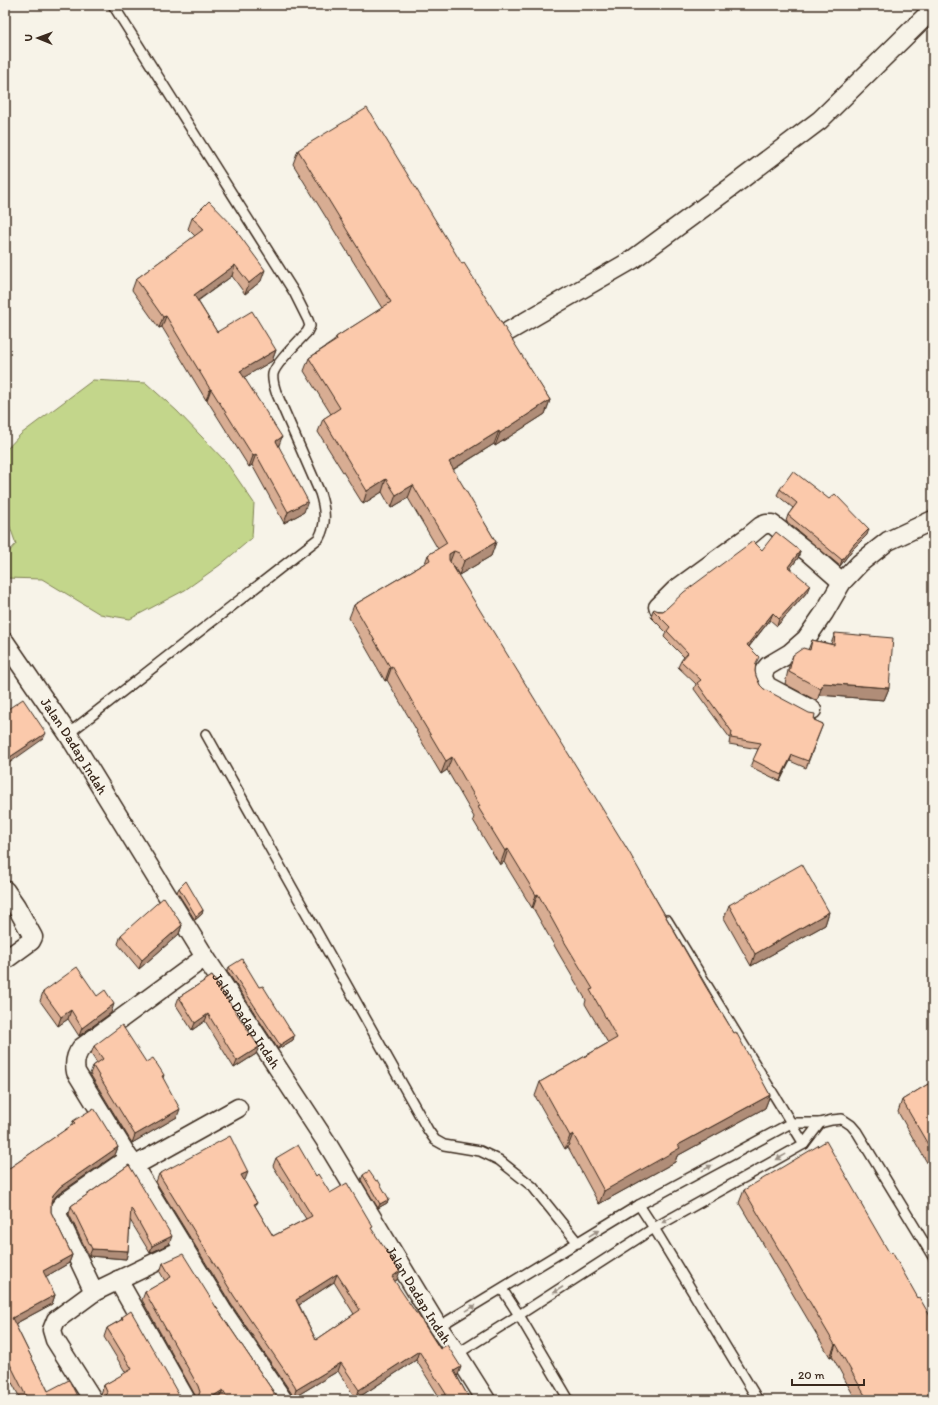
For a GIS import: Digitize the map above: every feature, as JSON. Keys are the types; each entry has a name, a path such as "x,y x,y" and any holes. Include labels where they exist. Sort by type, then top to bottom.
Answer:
{"street":[{"path":"509,331 632,260 820,120 933,9"},
{"path":"812,710 767,686 763,678 764,671 768,666 790,653 806,639 824,613 842,582 860,563 888,541 933,520"},
{"path":"658,607 675,590 761,526 766,524 772,524 809,553 842,582"},
{"name":"Jalan Dadap Indah","path":"5,642 68,734 205,957 326,1140 438,1327 486,1400"},
{"path":"5,890 16,906 33,937 5,960"},
{"path":"205,957 86,1044 77,1053 75,1060 76,1072 222,1310 283,1400"},
{"path":"94,1292 58,1216 58,1210 63,1204 132,1162 238,1108"},
{"path":"92,1400 56,1340 52,1330 56,1320 94,1292 185,1248"},
{"path":"118,1280 186,1400"}],"lane":[{"path":"68,734 319,538 323,530 325,520 324,507 320,493 276,392 273,381 273,372 278,364 307,332 310,326 308,320 294,292 113,5"},
{"path":"206,734 435,1140 444,1145 480,1151 499,1160 533,1187 578,1243"},
{"path":"664,915 804,1144"},
{"path":"438,1327 639,1205 791,1123 820,1123 842,1119 851,1125 857,1132 933,1257"},
{"path":"457,1354 654,1228 804,1144 820,1123"},
{"path":"639,1205 758,1400"},
{"path":"502,1289 569,1400"}],"green space":[{"path":"93,380 146,383 177,411 226,462 254,503 252,538 220,565 185,590 130,619 100,614 42,579 5,578 5,556 16,544 5,513 5,451 21,434"}],"building":[{"path":"367,108 462,264 464,263 550,400 500,433 499,431 449,462 496,542 464,561 459,553 454,551 449,554 449,560 629,852 706,987 734,1033 736,1032 770,1095 678,1145 680,1148 604,1191 573,1134 570,1136 540,1082 617,1038 590,990 593,989 538,894 536,895 508,849 505,851 478,807 480,806 452,757 446,761 392,666 390,667 354,605 430,560 428,555 447,543 413,485 396,495 386,479 367,491 323,419 340,408 309,358 337,340 336,337 391,302 298,150"},
{"path":"209,201 238,231 237,232 265,270 249,283 235,265 194,295 217,332 252,311 276,350 240,371 282,437 276,441 308,501 288,512 256,454 253,456 166,316 163,317 136,279 204,229 192,218"},
{"path":"793,471 829,499 835,494 869,529 854,544 842,560 788,515 797,503 780,489"},
{"path":"776,532 800,551 788,567 810,585 779,619 773,613 747,645 759,657 756,663 755,671 760,685 764,689 809,713 815,714 814,720 823,724 808,761 792,755 782,775 753,760 761,743 731,738 732,732 697,683 701,680 681,661 688,653 667,631 670,627 653,610 663,611 684,592 753,541 762,550"},
{"path":"835,633 893,638 889,688 823,683 821,689 789,672 793,655 803,648 810,650 812,640 834,645"},
{"path":"23,699 46,733 7,759 5,757 5,711"},
{"path":"802,864 829,912 755,954 729,905"},
{"path":"186,881 203,910 196,916 179,888"},
{"path":"164,897 182,925 142,960 121,935"},
{"path":"242,959 259,987 263,986 294,1036 280,1045 229,967"},
{"path":"77,967 97,996 105,990 114,1004 82,1028 71,1010 61,1017 43,992"},
{"path":"212,976 259,1047 237,1061 208,1014 195,1023 179,997"},
{"path":"122,1025 146,1062 153,1058 164,1075 162,1076 180,1109 135,1135 93,1066 103,1059 94,1046"},
{"path":"933,1081 933,1153 902,1100"},
{"path":"94,1108 118,1147 60,1187 53,1195 51,1212 72,1255 43,1271 55,1295 12,1318 48,1391 69,1380 79,1400 28,1400 5,1354 5,1171 75,1123 73,1121"},
{"path":"230,1136 248,1172 241,1175 257,1203 254,1204 273,1236 312,1216 276,1158 298,1145 316,1176 318,1174 330,1193 347,1183 373,1227 371,1228 400,1271 392,1277 440,1349 447,1345 461,1367 454,1371 470,1400 436,1400 446,1394 419,1351 359,1390 341,1363 296,1390 295,1386 234,1296 159,1174","holes":["337,1274 360,1310 316,1340 296,1300"]},
{"path":"826,1141 890,1254 892,1252 933,1321 933,1400 868,1400 744,1190"},
{"path":"129,1165 172,1236 152,1246 131,1208 128,1251 92,1249 71,1206"},
{"path":"369,1171 376,1181 378,1180 389,1199 380,1204 363,1175"},
{"path":"183,1254 216,1307 280,1400 229,1400 223,1390 207,1400 195,1400 200,1392 198,1386 145,1292 171,1277 163,1263"},
{"path":"131,1311 183,1400 102,1400 106,1396 107,1392 104,1385 132,1369 107,1328 123,1319 122,1317"},
{"path":"86,1396 91,1400 79,1400"}]}
